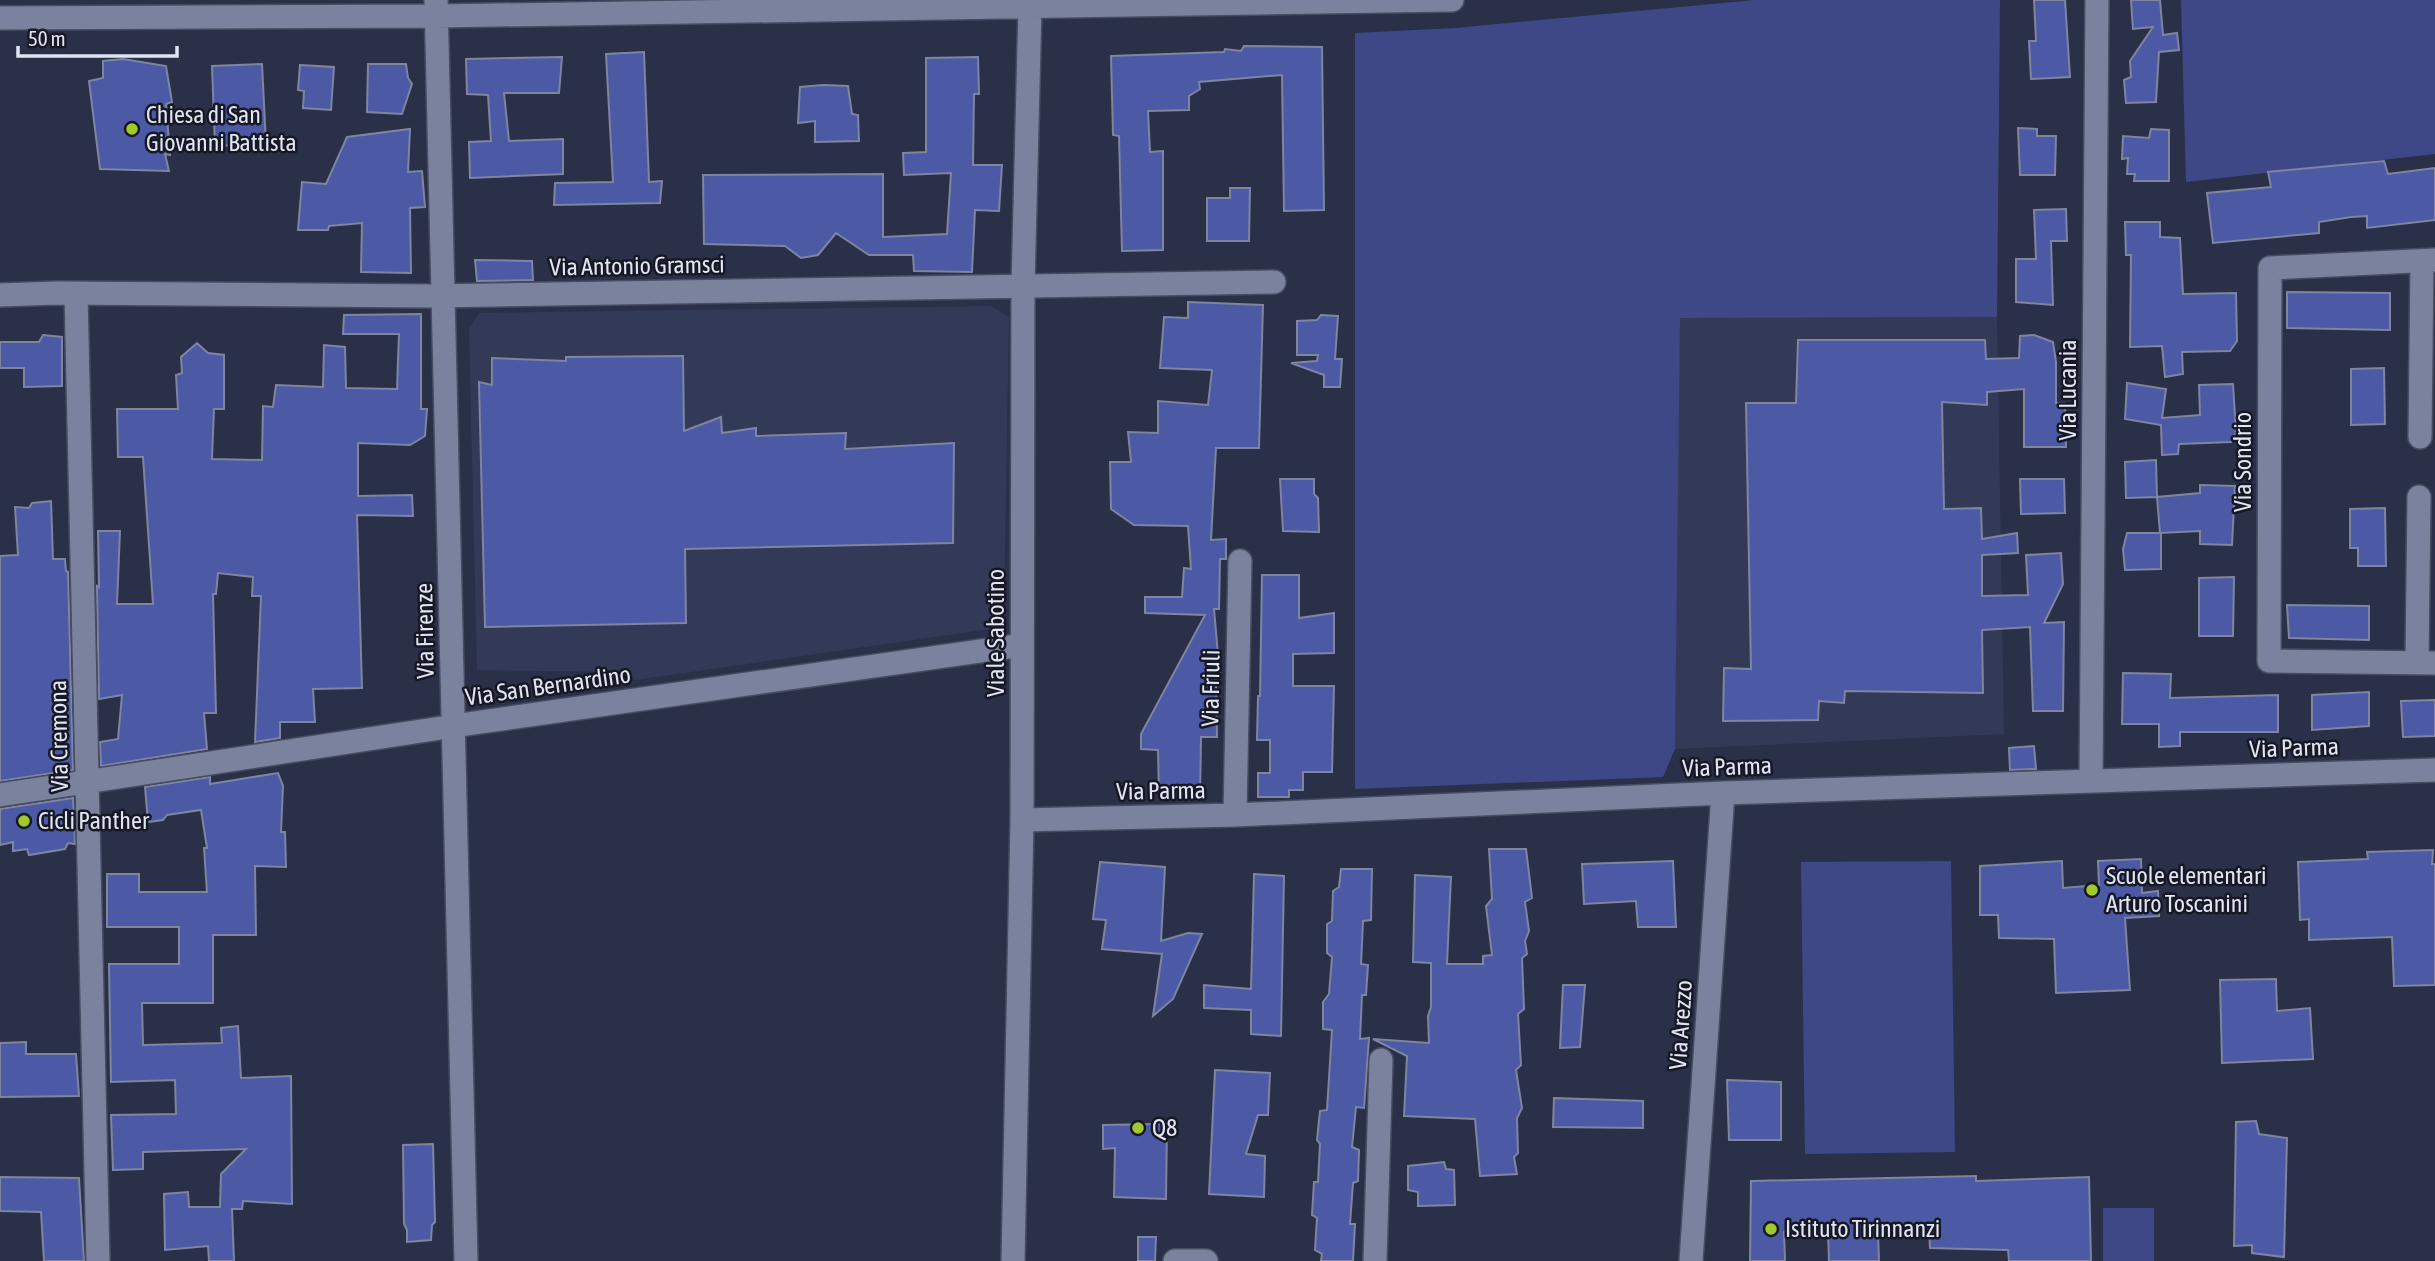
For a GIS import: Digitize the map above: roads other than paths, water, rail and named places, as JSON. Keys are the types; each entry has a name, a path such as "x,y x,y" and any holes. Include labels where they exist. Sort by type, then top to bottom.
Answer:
{"street":[{"path":"0,18 436,8 821,4 1030,6 1452,0"},
{"name":"Via Lucania","path":"2091,781 2097,0"},
{"name":"Viale Sabotino","path":"1013,1261 1022,820 1023,286 1030,6"},
{"name":"Via Firenze","path":"436,8 466,1261"},
{"name":"Via Sondrio","path":"2419,496 2426,663 2269,661 2270,268 2428,261 2420,437"},
{"name":"Via Antonio Gramsci","path":"0,295 444,296 1274,282"},
{"name":"Via Cremona","path":"76,294 98,1261"},
{"name":"Via Friuli","path":"1235,815 1240,561"},
{"name":"Via San Bernardino","path":"0,795 454,726 1022,645"},
{"name":"Via Parma","path":"1022,820 1235,815 1723,793 2435,770"},
{"name":"Via Arezzo","path":"1691,1261 1723,793"},
{"path":"1375,1261 1381,1060"},
{"path":"455,1261 466,1261"},
{"path":"1175,1261 1206,1261"}],"place":[{"name":"Chiesa di San Giovanni Battista","path":"132,129"},
{"name":"Cicli Panther","path":"24,821"},
{"name":"Scuole elementari Arturo Toscanini","path":"2092,890"},
{"name":"Q8","path":"1138,1128"},
{"name":"Istituto Tirinnanzi","path":"1771,1229"}]}
